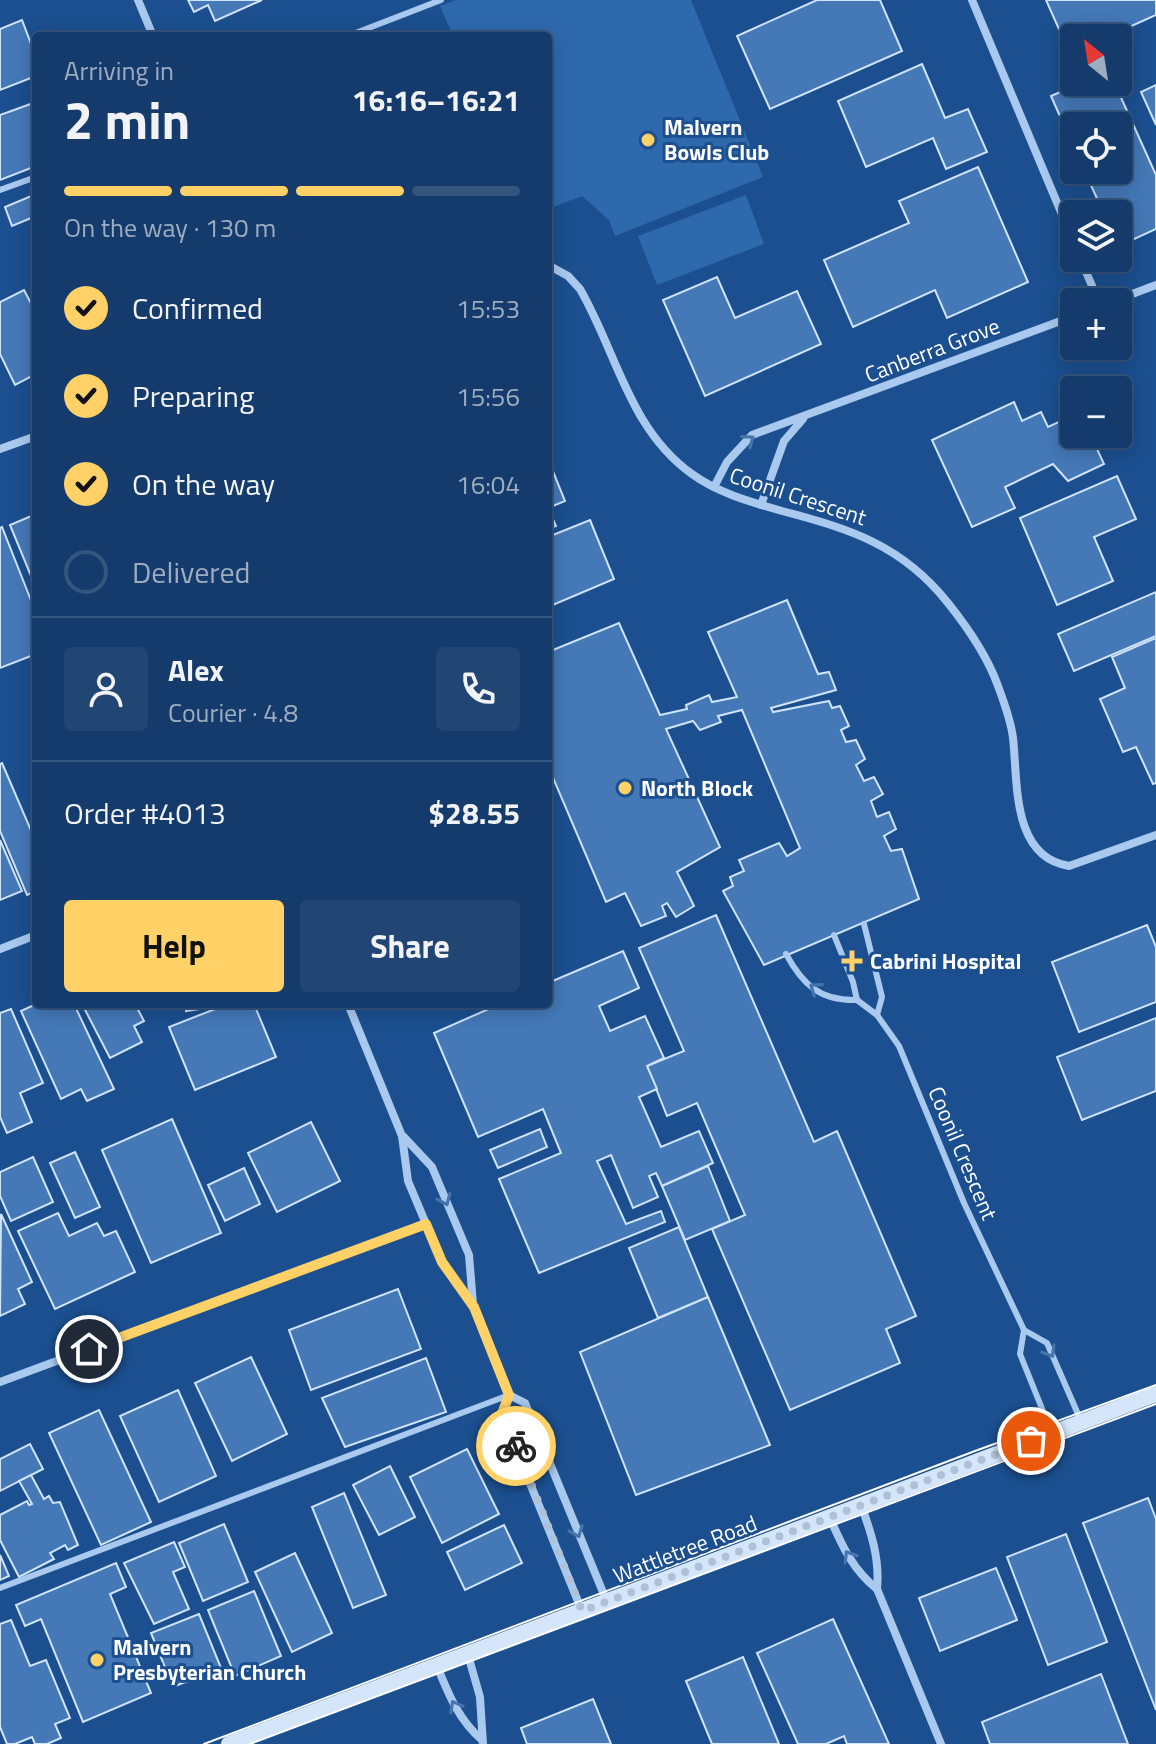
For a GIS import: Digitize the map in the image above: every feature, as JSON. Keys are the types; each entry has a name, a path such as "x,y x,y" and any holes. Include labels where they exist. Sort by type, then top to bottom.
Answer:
{"main road":[{"name":"Wattletree Road","path":"229,1744 1156,1394"}],"street":[{"path":"138,0 151,32"},
{"path":"972,0 1060,210"},
{"name":"Coonil Crescent","path":"552,267 568,276 580,289 633,404 660,444 680,464 714,487 879,542 912,565 939,592 982,650 998,684 1012,734 1021,818 1042,853 1057,864 1069,866 1156,835"},
{"path":"1132,294 1156,285"},
{"name":"Canberra Grove","path":"714,487 727,462 752,435 1060,321"},
{"path":"761,505 784,441 803,418"},
{"path":"0,449 32,437"},
{"path":"0,949 32,937"},
{"path":"350,1008 402,1136 408,1181 442,1262 474,1307 509,1395 525,1403 607,1602"},
{"path":"402,1136 432,1167 469,1255 474,1307"},
{"path":"0,1382 426,1224"},
{"path":"509,1395 503,1411 582,1611"},
{"path":"861,1505 875,1548 879,1571 877,1589 939,1743"},
{"path":"829,1517 843,1548 862,1577 877,1589"},
{"path":"468,1655 484,1721 482,1742"},
{"path":"437,1666 454,1707 482,1742"}],"lane":[{"path":"358,32 441,0"},
{"path":"0,190 32,178"},
{"path":"864,924 882,997 877,1015"},
{"path":"786,954 809,986 836,1001 857,1000 834,935"},
{"name":"Coonil Crescent","path":"857,1000 877,1015 899,1046 970,1217 1024,1330 1020,1354 1052,1433"},
{"name":"Coonil Crescent","path":"1024,1330 1047,1343 1081,1422"},
{"path":"0,1588 509,1395"}],"shaded area":[{"name":"Malvern Bowls Club","path":"456,0 691,0 763,177 615,236 609,220 582,196 552,207 552,32 451,32 440,6"},
{"path":"746,195 764,244 657,285 638,236"}],"building":[{"path":"188,0 262,0 215,21 208,5 194,12"},
{"path":"817,0 880,0 902,51 770,109 737,36"},
{"path":"1046,0 1156,0 1156,15 1132,26 1060,24 1060,32"},
{"path":"22,20 32,46 32,78 0,90 0,29"},
{"path":"922,64 945,118 968,109 987,152 946,169 933,138 866,167 838,101"},
{"path":"1156,85 1156,125 1141,92"},
{"path":"1060,92 1060,96 1120,96 1128,112 1060,112 1060,116 1051,96"},
{"path":"32,103 32,168 0,180 0,115"},
{"path":"1132,122 1156,175 1156,229 1132,240 1132,200 1098,200 1090,184 1132,184"},
{"path":"978,167 1028,282 947,318 935,290 853,327 824,260 909,223 899,201"},
{"path":"32,196 32,218 12,226 5,207"},
{"path":"717,277 735,318 797,291 821,344 705,396 663,300"},
{"path":"24,290 32,305 32,376 15,385 0,354 0,302"},
{"path":"1014,402 1022,421 1041,412 1048,427 1060,421 1060,448 1097,448 1104,464 1068,481 1053,464 1005,487 1015,508 972,527 932,440"},
{"path":"552,469 565,501 552,506"},
{"path":"1117,476 1136,519 1094,537 1113,581 1057,605 1020,518"},
{"path":"32,516 32,578 10,525"},
{"path":"590,520 614,579 552,605 552,535"},
{"path":"0,528 32,603 32,656 0,668"},
{"path":"1156,592 1156,636 1074,671 1058,634"},
{"name":"North Block","path":"787,600 818,674 829,672 836,690 771,708 773,712 829,701 832,708 840,706 849,726 841,730 846,742 856,740 865,759 856,765 864,781 874,777 883,794 871,801 877,817 889,812 896,829 884,836 891,851 902,849 919,899 764,965 723,891 733,886 730,877 744,871 739,860 779,843 787,856 800,848 742,710 718,716 721,722 700,730 693,721 666,729 720,847 677,872 694,906 676,917 667,903 662,906 666,916 641,926 625,893 606,902 552,775 552,650 619,623 660,715 687,709 686,705 709,695 712,702 737,697 708,632"},
{"path":"1156,638 1156,783 1153,784 1136,747 1123,752 1100,699 1125,688 1112,657"},
{"path":"0,764 32,833 32,893 27,895 0,831"},
{"path":"0,840 22,891 0,900"},
{"path":"716,915 814,1142 837,1131 916,1316 886,1329 900,1363 790,1410 712,1229 745,1215 697,1103 667,1116 647,1066 684,1051 639,948"},
{"path":"1147,925 1156,947 1156,1002 1079,1032 1052,962"},
{"path":"623,951 639,988 599,1006 610,1031 645,1016 664,1058 647,1066 657,1089 639,1097 661,1147 699,1131 713,1163 662,1186 656,1173 649,1176 658,1197 633,1208 611,1155 597,1161 626,1224 661,1211 665,1222 539,1273 499,1179 561,1153 543,1109 478,1137 434,1033 491,1008 552,1008 552,981"},
{"path":"32,1006 76,1008 114,1089 87,1101 81,1089 61,1099 21,1011"},
{"path":"84,1008 137,1008 144,1021 134,1026 142,1042 110,1058"},
{"path":"218,1008 256,1008 276,1057 195,1090 169,1027"},
{"path":"11,1009 43,1083 20,1093 32,1122 7,1133 0,1117 0,1013"},
{"path":"1156,1018 1156,1091 1082,1120 1057,1057"},
{"path":"172,1119 221,1233 151,1263 102,1150"},
{"path":"311,1122 340,1181 277,1212 248,1153"},
{"path":"540,1129 547,1147 498,1168 490,1150"},
{"path":"75,1152 100,1207 75,1218 50,1163"},
{"path":"33,1157 53,1202 11,1221 0,1196 0,1172"},
{"path":"708,1166 730,1221 685,1240 662,1186"},
{"path":"244,1168 260,1204 225,1221 208,1185"},
{"path":"58,1213 69,1236 97,1223 104,1236 116,1231 135,1272 55,1309 18,1231"},
{"path":"1,1214 32,1282 18,1289 25,1304 0,1316"},
{"path":"679,1227 708,1297 658,1318 629,1248"},
{"path":"398,1289 421,1349 311,1390 289,1330"},
{"path":"708,1297 770,1445 636,1495 580,1352"},
{"path":"251,1357 287,1434 232,1461 195,1383"},
{"path":"426,1358 446,1412 345,1447 322,1398"},
{"path":"178,1390 216,1476 159,1502 120,1416"},
{"path":"99,1410 151,1522 101,1545 49,1433"},
{"path":"30,1444 43,1469 0,1491 0,1459"},
{"path":"467,1449 499,1514 442,1543 410,1477"},
{"path":"390,1466 415,1517 379,1535 353,1485"},
{"path":"31,1475 44,1499 49,1496 53,1503 60,1502 78,1545 68,1550 65,1545 50,1553 54,1559 19,1577 0,1540 0,1515 27,1501 29,1505 32,1504 19,1481"},
{"path":"344,1493 386,1595 353,1608 312,1507"},
{"path":"1148,1498 1156,1519 1156,1710 1083,1523"},
{"path":"224,1524 248,1582 203,1601 179,1543"},
{"path":"504,1525 522,1563 465,1590 447,1552"},
{"path":"1066,1534 1107,1642 1048,1665 1007,1557"},
{"path":"174,1542 185,1567 173,1572 189,1609 154,1624 124,1563"},
{"path":"295,1553 332,1633 292,1652 255,1572"},
{"path":"0,1555 9,1576 0,1580"},
{"name":"Malvern Presbyterian Church","path":"116,1563 126,1587 110,1594 151,1693 83,1722 41,1619 25,1626 16,1605"},
{"path":"996,1568 1017,1620 940,1651 919,1598"},
{"path":"254,1591 281,1656 235,1676 208,1610"},
{"path":"199,1614 221,1668 173,1687 151,1633"},
{"path":"833,1619 889,1744 847,1744 844,1736 826,1744 798,1744 757,1653"},
{"path":"11,1620 30,1666 46,1660 70,1718 55,1724 61,1738 47,1744 35,1744 32,1737 7,1744 0,1727 0,1624"},
{"path":"743,1657 779,1744 712,1744 686,1681"},
{"path":"1101,1674 1128,1744 990,1744 982,1722"},
{"path":"593,1699 611,1744 527,1744 521,1728"}],"tram line":[{"path":"204,1744 1156,1385"},
{"path":"250,1744 1156,1404"}],"way so far":[{"path":"516,1446 582,1611 1031,1441"}],"place":[{"name":"Malvern Bowls Club","path":"648,140"},
{"name":"North Block","path":"625,788"},
{"name":"Cabrini Hospital","path":"852,961"},
{"name":"Malvern Presbyterian Church","path":"97,1660"}],"route":[{"path":"89,1349 426,1224 442,1262 474,1307 509,1395 503,1411 516,1446"}]}
